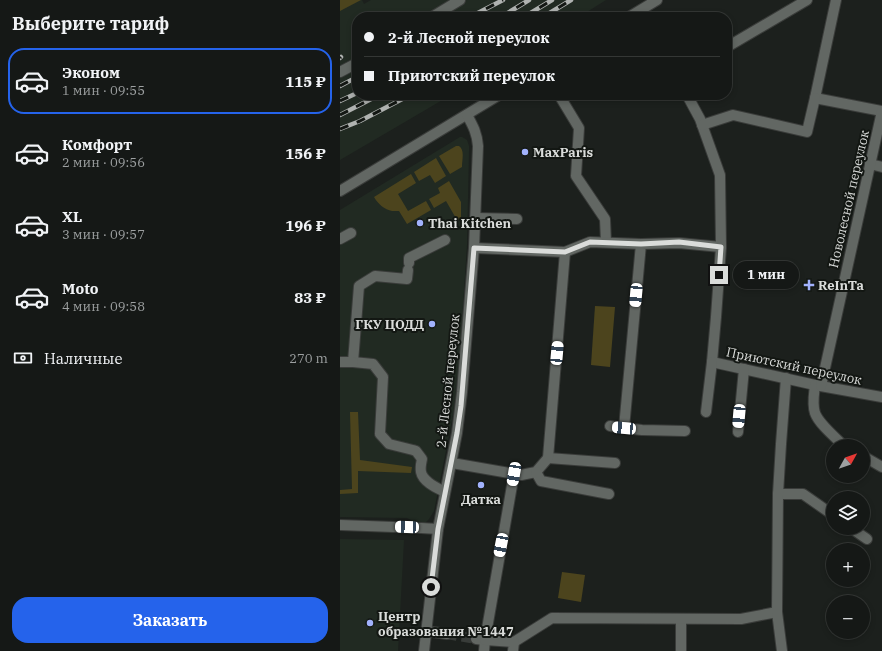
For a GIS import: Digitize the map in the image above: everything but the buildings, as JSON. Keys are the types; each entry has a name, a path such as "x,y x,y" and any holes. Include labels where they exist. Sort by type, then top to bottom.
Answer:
{"street":[{"path":"440,12 460,0"},
{"path":"643,12 657,0"},
{"path":"732,44 807,0"},
{"path":"702,124 733,115 807,132 836,0"},
{"path":"340,72 352,66"},
{"path":"815,98 882,111"},
{"path":"340,191 491,100"},
{"path":"562,100 579,128 576,176 605,219 606,242"},
{"name":"Приютский переулок","path":"690,100 702,124 720,175 721,247 712,362 882,397"},
{"name":"Новолесной переулок","path":"837,439 825,427 816,414 813,399 818,385 882,111"},
{"name":"2-й Лесной переулок","path":"424,651 438,529 457,433 462,392 474,248 478,146 477,135 467,115"},
{"path":"870,164 882,167"},
{"path":"476,218 517,219"},
{"path":"340,239 351,232"},
{"path":"353,362 359,286 375,276 407,279 409,258 445,240"},
{"path":"474,248 565,252 590,242 641,244 679,242 721,247"},
{"path":"624,428 641,244"},
{"path":"452,463 521,475 536,472 548,458 565,252"},
{"path":"340,362 373,364 383,377 380,434 389,444 416,452 422,459 420,470 421,475 425,480 445,492"},
{"path":"706,412 712,362"},
{"path":"738,432 744,369"},
{"path":"782,651 777,612 778,494 786,378"},
{"path":"610,426 642,430 685,431"},
{"path":"548,458 615,463"},
{"path":"870,460 882,467"},
{"path":"536,472 541,481 608,494"},
{"path":"484,651 480,639 514,474"},
{"path":"778,494 803,494 826,510"},
{"path":"340,525 438,529"},
{"path":"861,535 867,539"},
{"path":"480,639 513,646 552,618 741,619 777,612"},
{"path":"681,619 681,650"},
{"path":"426,631 447,634"}],"shaded area":[{"path":"340,0 362,0 364,4 371,0 606,0 587,12 352,12 352,100 442,100 340,160"},
{"path":"340,0 361,0 340,11"},
{"path":"460,137 467,140 469,151 467,245 459,368 454,410 434,511 425,523 417,523 407,518 340,517 340,210"},
{"path":"456,146 459,146 462,150 462,167 450,174 439,156"},
{"path":"436,158 446,176 435,183 430,175 419,181 414,172"},
{"path":"411,174 416,183 398,194 408,211 426,201 431,210 407,224 399,211 392,211 384,208 374,197"},
{"path":"449,181 461,202 461,219 457,220 446,201 434,208 429,199 440,193 438,188"},
{"path":"595,306 615,307 610,367 591,365"},
{"path":"350,412 358,412 360,460 412,467 411,473 358,471 358,493 340,494 340,490 352,489"},
{"name":"Центр образования №1447","path":"340,539 404,540 398,651 340,651"},
{"path":"562,572 585,575 581,602 558,598"}],"tunnel":[{"path":"447,634 476,639"}],"railway":[{"path":"480,12 503,0"},
{"path":"509,12 529,0"},
{"path":"532,12 552,0"},
{"path":"551,12 571,0"},
{"path":"340,86 352,80"},
{"path":"340,101 352,95"},
{"path":"340,115 369,100"},
{"path":"340,129 360,121 400,100"}],"place":[{"name":"MaxParis","path":"525,152"},
{"name":"Thai Kitchen","path":"420,223"},
{"name":"ReInTa","path":"809,285"},
{"name":"ГКУ ЦОДД","path":"432,324"},
{"name":"Датка","path":"481,485"},
{"name":"Центр образования №1447","path":"370,623"}],"route":[{"path":"431,587 438,529 452,463 461,406 474,248 565,252 590,242 641,244 679,242 721,247 719,275"}]}
